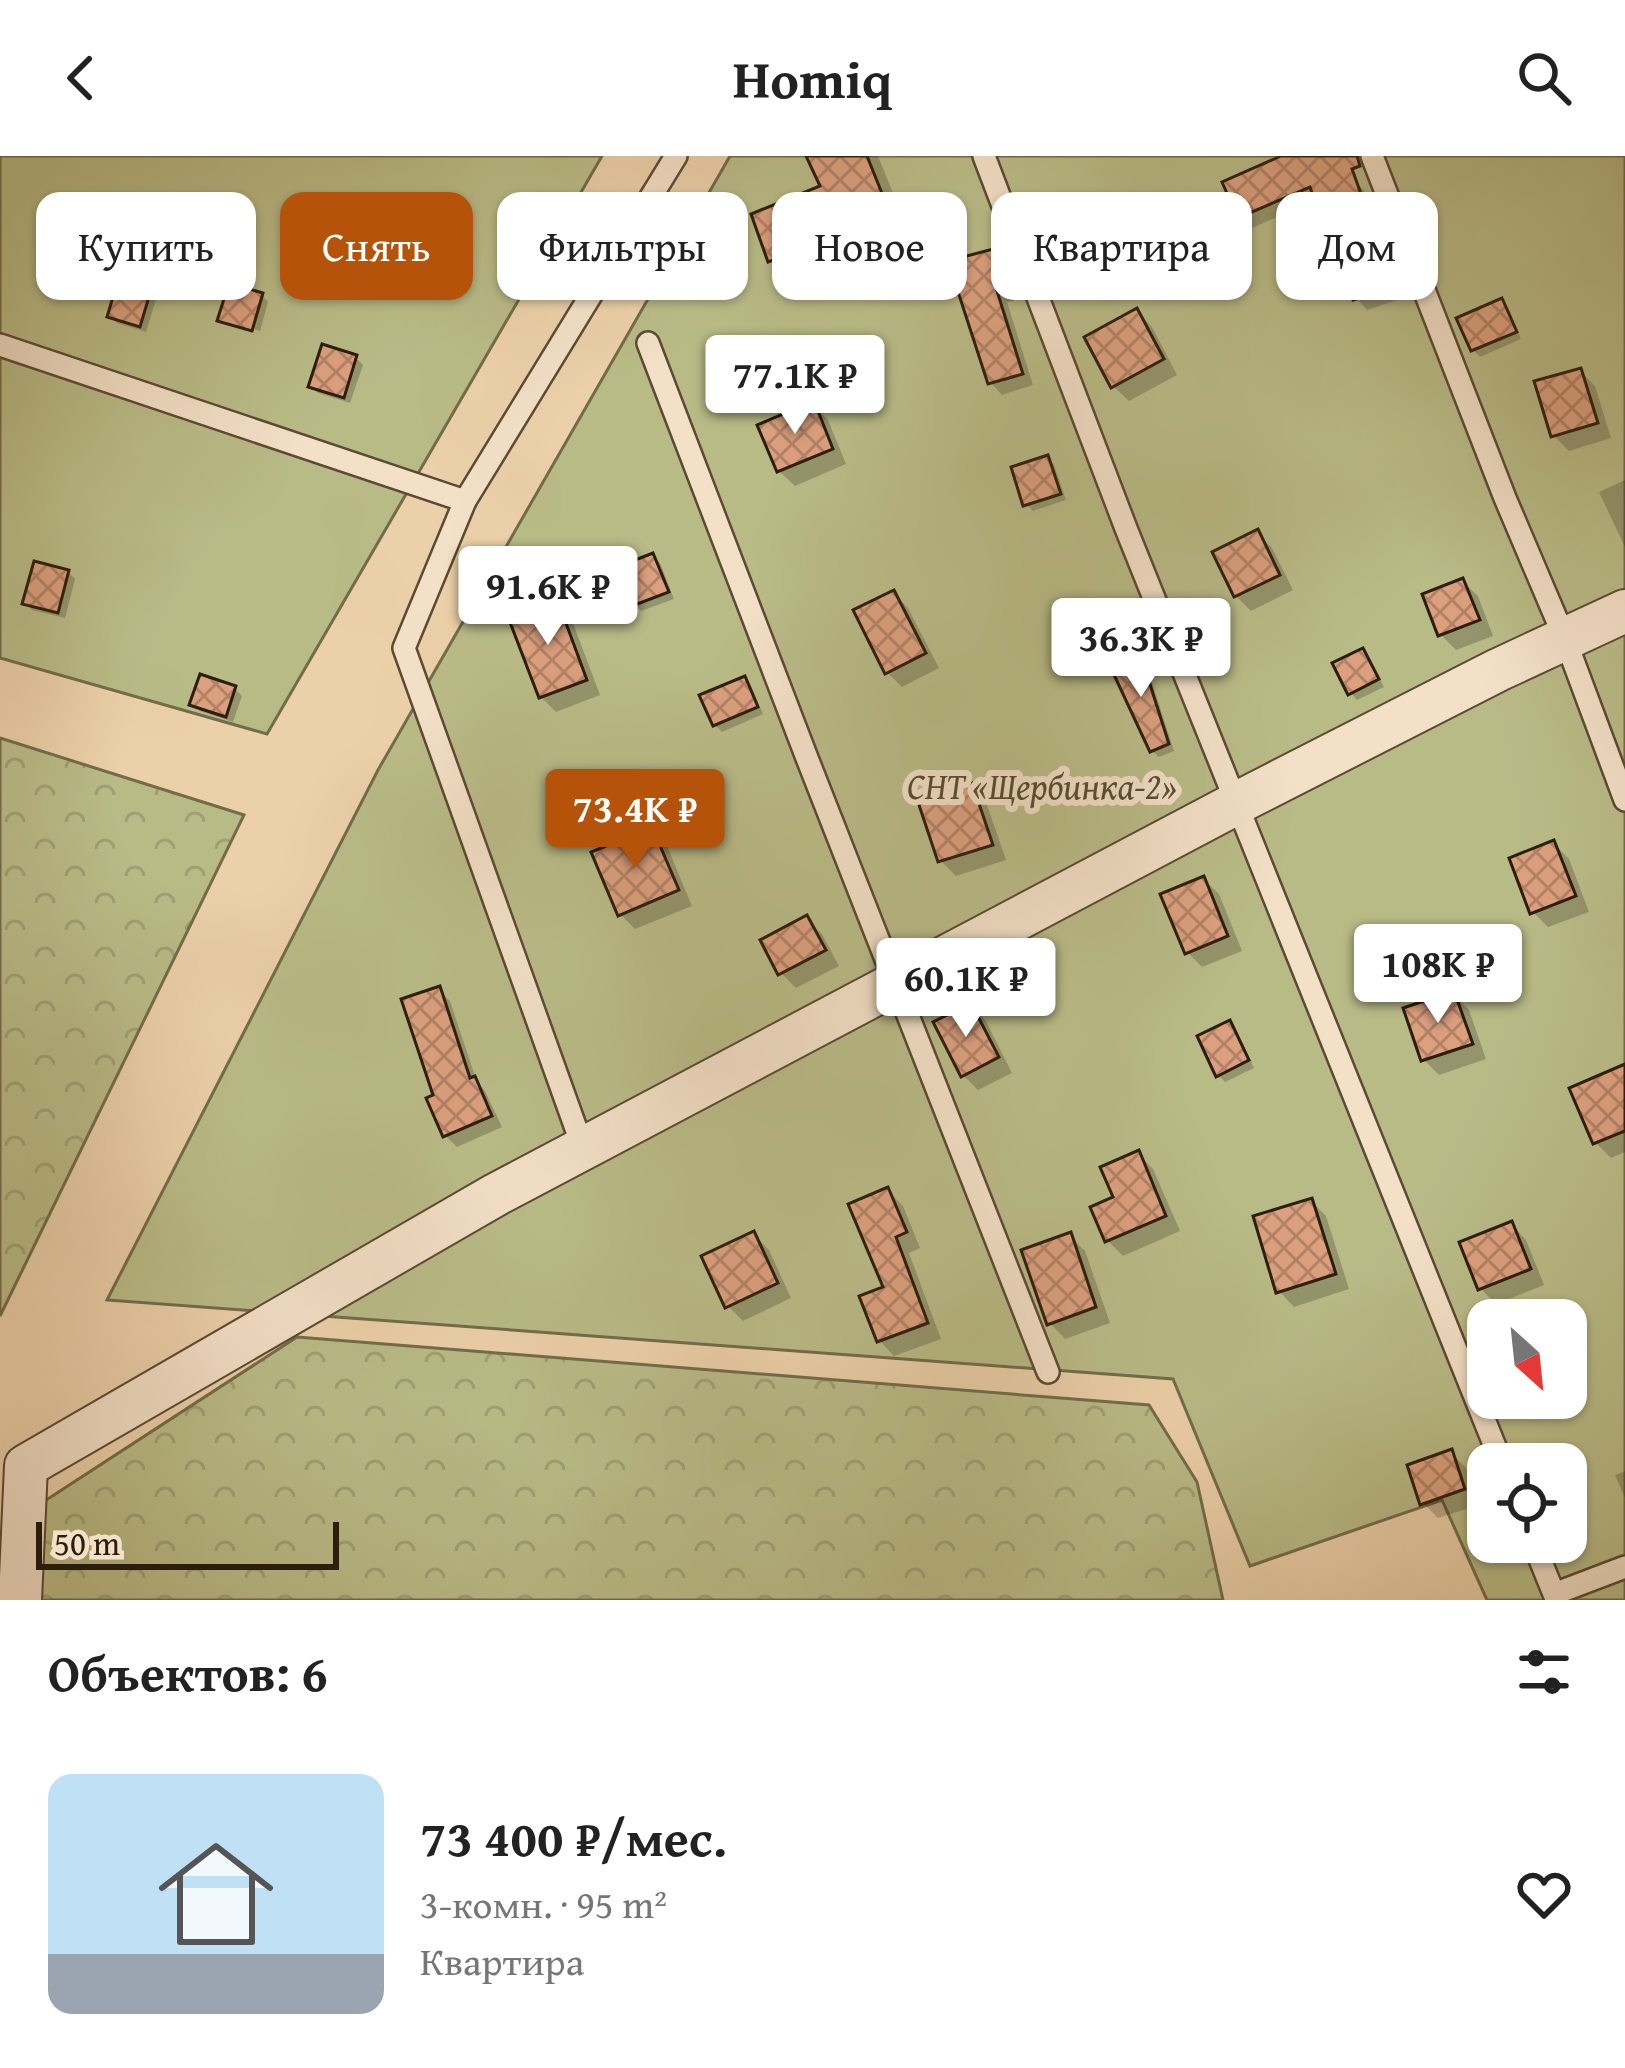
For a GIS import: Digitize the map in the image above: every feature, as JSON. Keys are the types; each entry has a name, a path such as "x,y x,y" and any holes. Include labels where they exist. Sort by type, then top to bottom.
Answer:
{"street":[{"path":"20,1600 26,1466 496,1194 1238,803 1625,611"}],"lane":[{"path":"584,1148 404,648 465,501 676,156"},
{"path":"984,156 1127,531 1494,1443"},
{"path":"1372,156 1625,800"},
{"path":"647,343 1048,1372"},
{"path":"0,345 465,501"},
{"path":"1541,1563 1554,1594 1625,1567"}],"green space":[{"path":"0,156 602,156 581,192 497,192 497,300 519,300 267,734 0,658"},
{"name":"СНТ «Щербинка-2»","path":"730,156 1625,156 1625,1600 1487,1600 1470,1563 1587,1563 1587,1443 1467,1443 1467,1556 1442,1500 1250,1566 1173,1379 107,1300 378,770 647,300 748,300 748,192 709,192"},
{"path":"0,738 244,815 0,1316"},
{"path":"297,1337 1149,1405 1197,1482 1223,1600 39,1600 40,1504"}],"building":[{"path":"806,156 867,156 881,192 805,192 820,186"},
{"path":"1281,156 1357,156 1360,166 1352,169 1360,192 1312,192 1310,187 1276,192 1276,202 1252,212 1252,192 1226,192 1222,182"},
{"path":"772,205 772,261 768,262 751,214"},
{"path":"991,250 991,300 1000,300 1023,374 988,384 961,300 967,300 967,256"},
{"path":"256,291 263,293 252,331 217,321 224,300 256,300"},
{"path":"1502,298 1517,332 1471,351 1456,318"},
{"path":"112,300 148,300 140,327 107,317"},
{"path":"1137,308 1164,359 1111,388 1084,337"},
{"path":"322,344 357,355 344,398 308,387"},
{"path":"1581,368 1598,423 1551,437 1534,381"},
{"path":"814,401 833,449 777,472 757,425"},
{"path":"1048,455 1061,494 1023,506 1011,467"},
{"path":"1258,529 1280,575 1234,597 1212,552"},
{"path":"653,553 669,592 632,606 617,567"},
{"path":"34,561 69,570 58,613 22,604"},
{"path":"1463,578 1480,620 1438,636 1422,594"},
{"path":"894,590 926,653 885,674 853,610"},
{"path":"557,599 587,680 539,698 508,617"},
{"path":"1363,648 1379,679 1348,695 1332,663"},
{"path":"1140,653 1169,744 1150,752 1109,664"},
{"path":"200,674 236,686 226,717 189,705"},
{"path":"745,676 758,707 713,726 699,695"},
{"path":"972,783 993,845 938,862 918,802"},
{"path":"652,827 679,890 618,916 591,852"},
{"path":"1554,840 1576,896 1530,914 1509,858"},
{"path":"1204,876 1228,936 1185,954 1160,894"},
{"path":"807,915 826,950 778,975 760,940"},
{"path":"440,986 470,1078 475,1076 492,1116 443,1137 426,1098 433,1095 401,999"},
{"path":"1454,991 1473,1044 1421,1061 1403,1008"},
{"path":"971,1003 999,1057 961,1077 933,1022"},
{"path":"1230,1020 1249,1060 1216,1077 1197,1036"},
{"path":"1625,1064 1625,1131 1593,1144 1569,1088"},
{"path":"1139,1150 1166,1216 1105,1242 1090,1207 1113,1197 1100,1167"},
{"path":"888,1187 907,1232 896,1237 928,1323 877,1342 859,1296 883,1287 848,1204"},
{"path":"1312,1198 1336,1274 1276,1293 1253,1216"},
{"path":"1512,1221 1531,1269 1478,1290 1459,1242"},
{"path":"754,1231 778,1283 725,1308 701,1256"},
{"path":"1071,1232 1096,1307 1047,1325 1021,1250"},
{"path":"1452,1449 1465,1489 1420,1505 1407,1465"}]}
